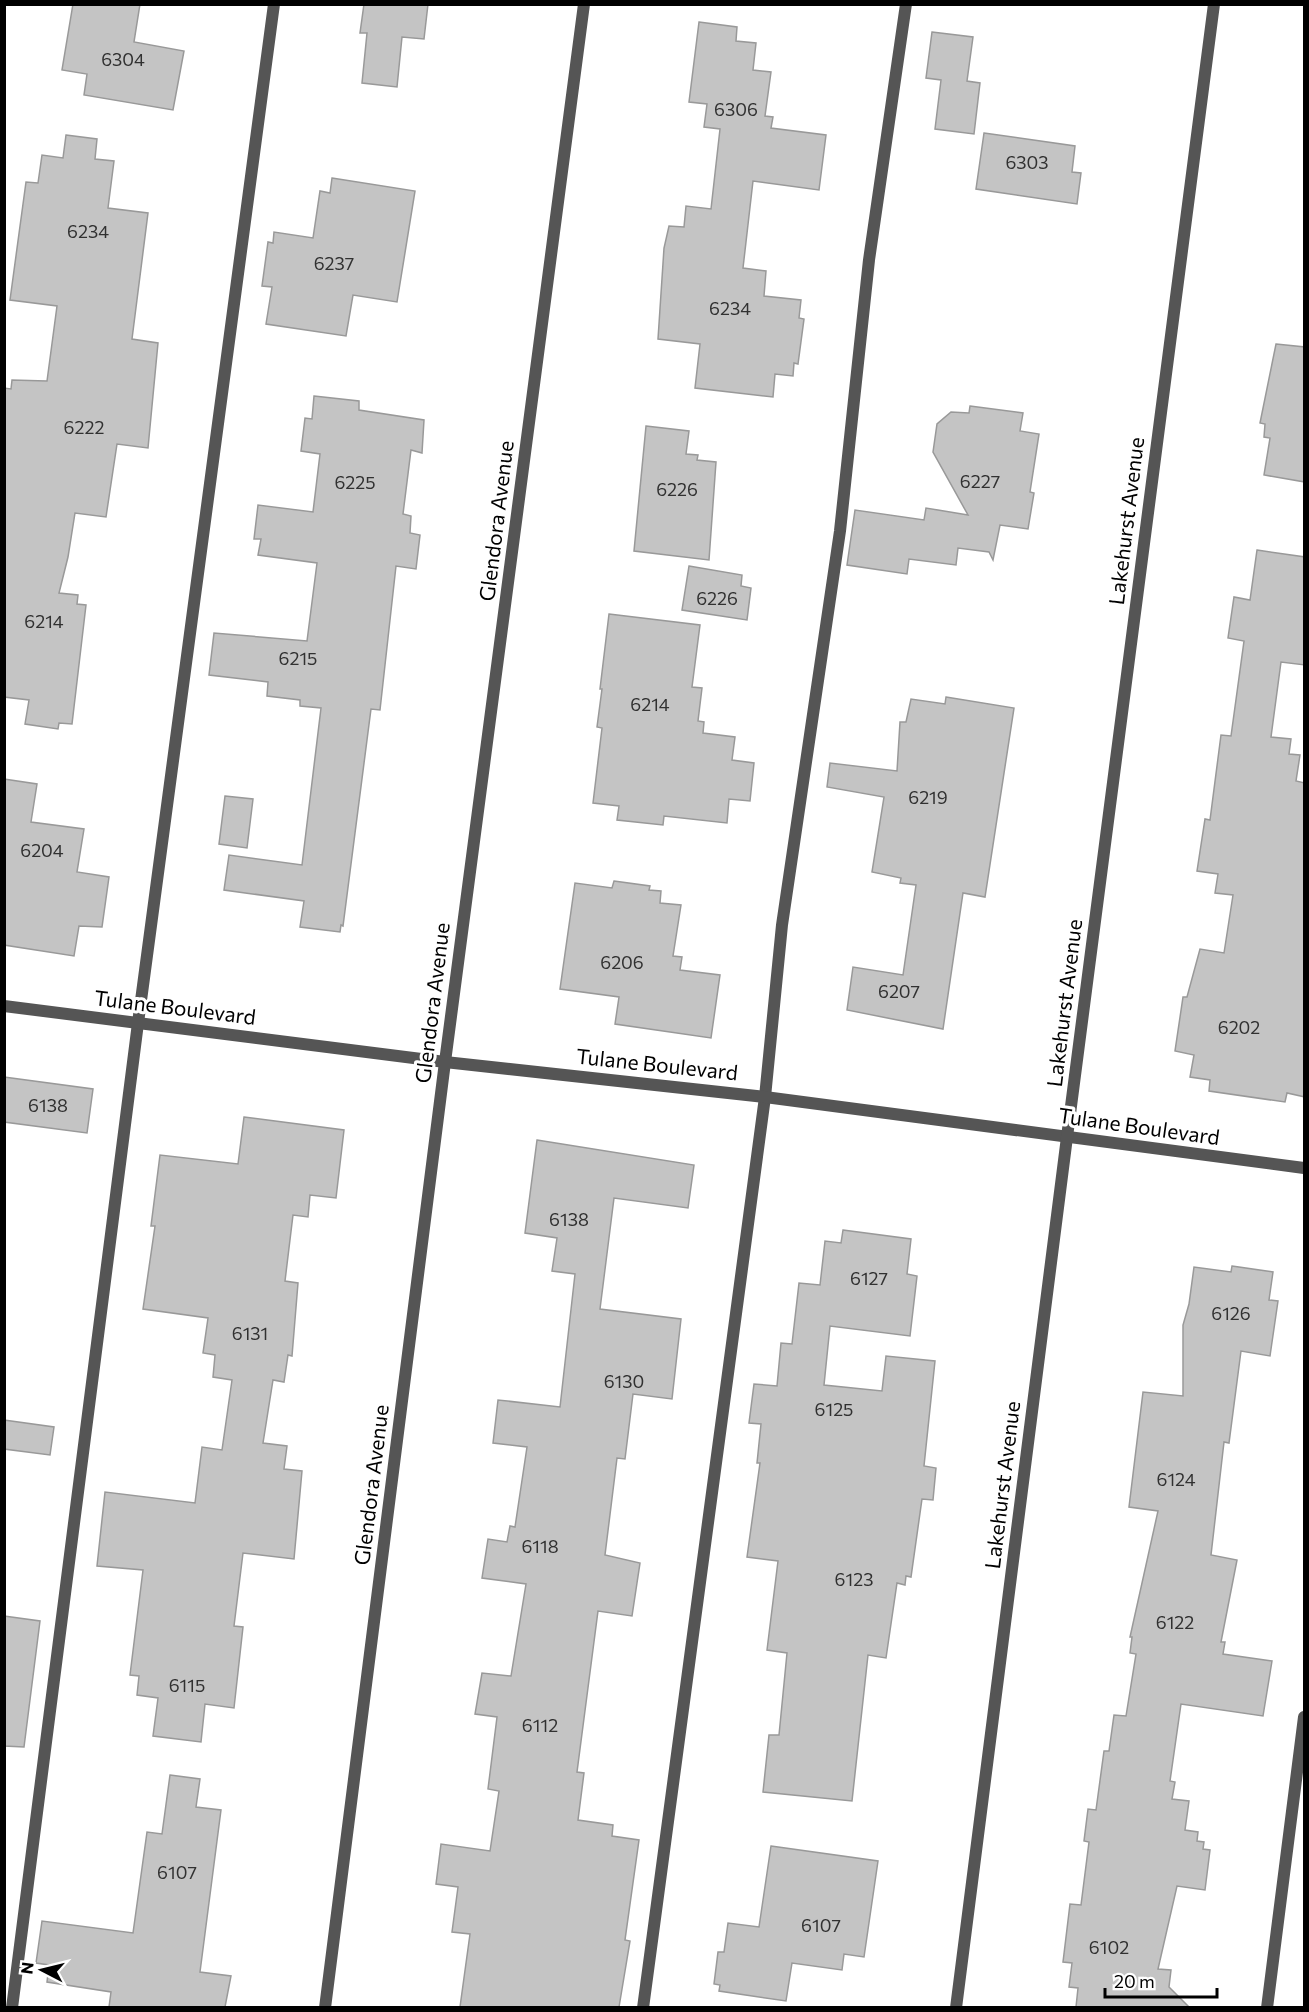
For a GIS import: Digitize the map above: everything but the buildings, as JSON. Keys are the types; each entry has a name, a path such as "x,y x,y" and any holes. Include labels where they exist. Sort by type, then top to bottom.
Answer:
{"street":[{"path":"12,2007 138,1023 274,4"},
{"name":"Glendora Avenue","path":"325,2007 445,1062 584,4"},
{"path":"643,2007 765,1096 782,925 840,531 869,260 906,4"},
{"name":"Lakehurst Avenue","path":"956,2007 1214,4"},
{"name":"Tulane Boulevard","path":"4,1006 445,1062 765,1096 1305,1168"},
{"path":"1267,2007 1305,1717"}]}
